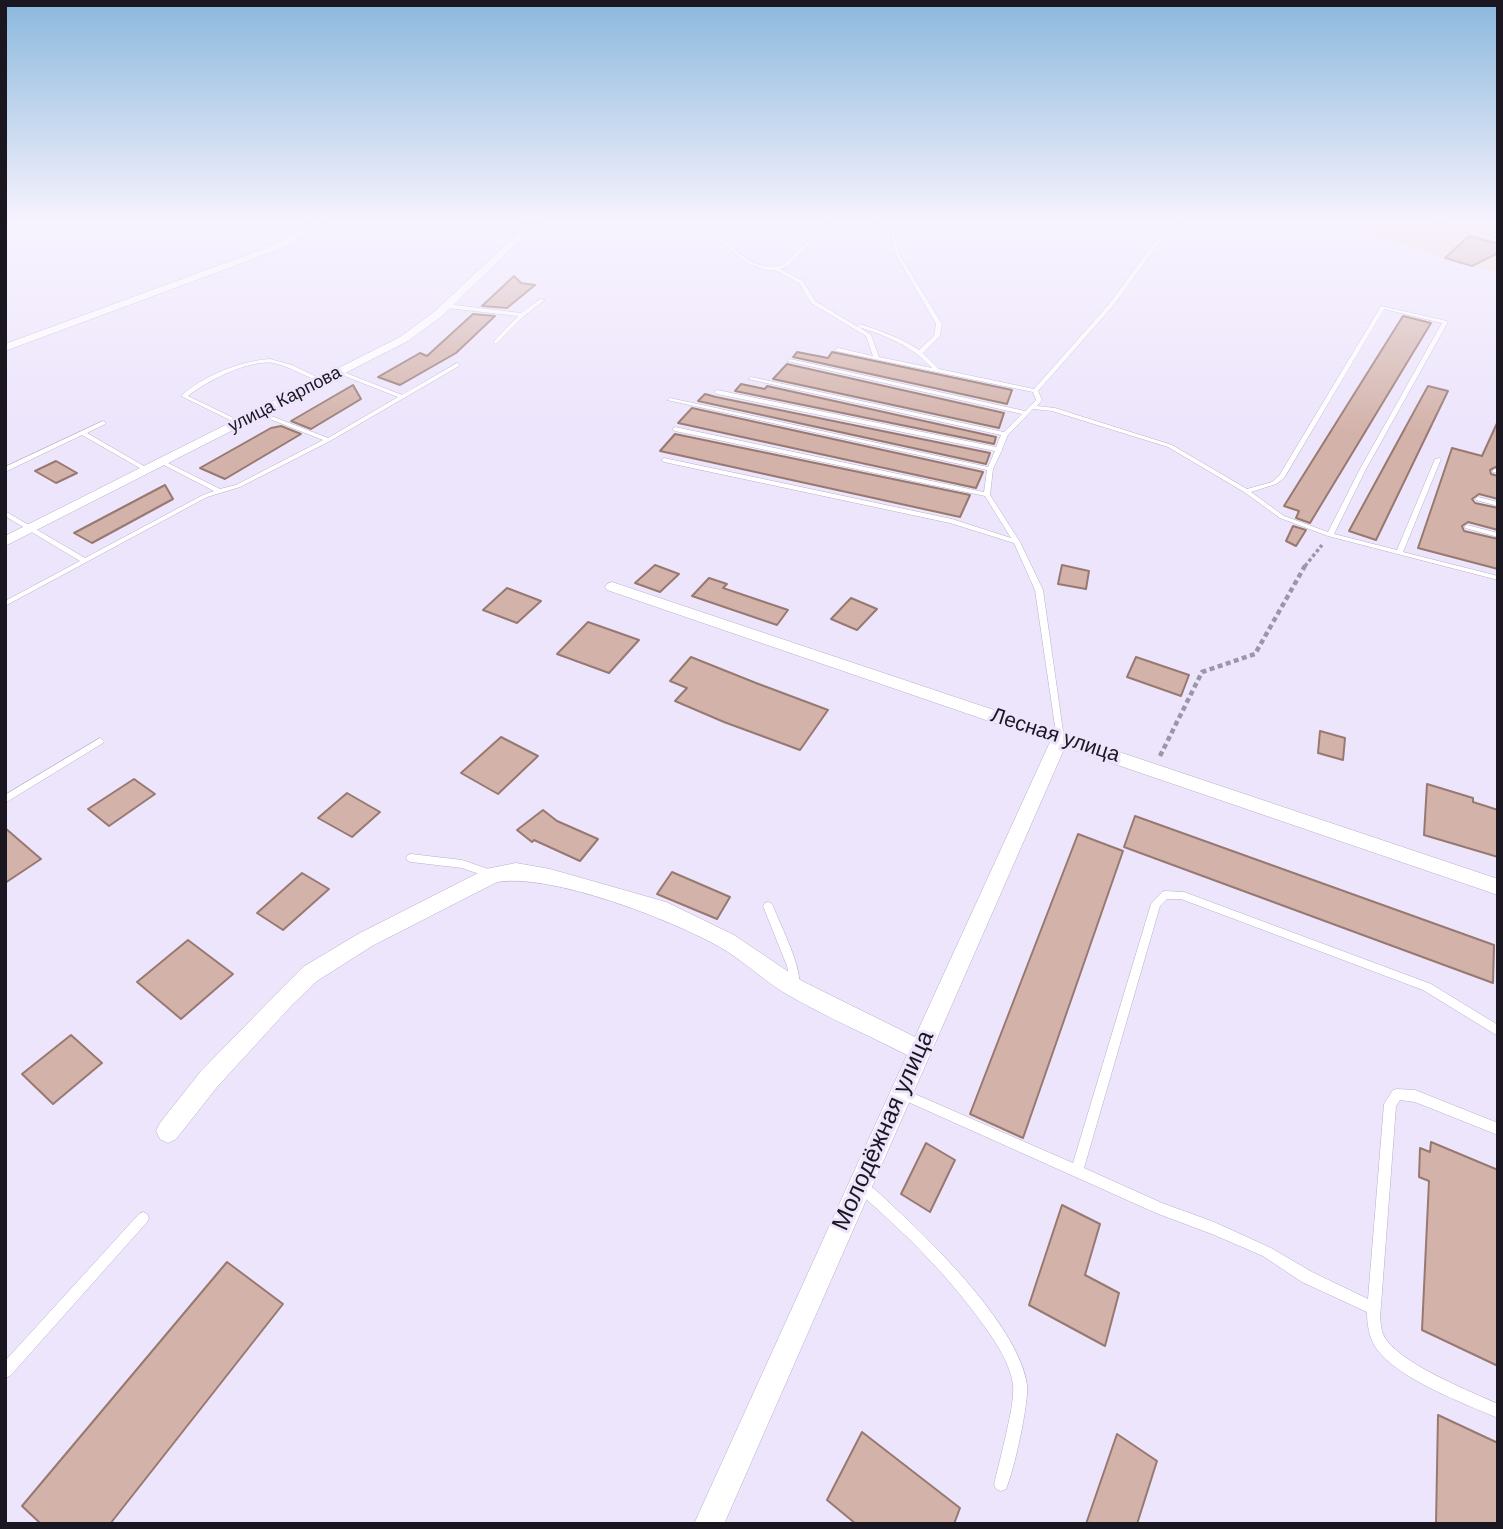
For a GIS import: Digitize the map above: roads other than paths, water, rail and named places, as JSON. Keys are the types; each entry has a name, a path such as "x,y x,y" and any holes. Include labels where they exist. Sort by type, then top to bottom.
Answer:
{"street":[{"path":"5,348 152,290"},
{"name":"улица Карпова","path":"5,542 404,339 463,290"},
{"name":"Лесная улица","path":"612,587 1498,887"},
{"name":"Молодёжная улица","path":"709,1524 1060,738"},
{"path":"168,1131 209,1079 284,998 310,974 365,940 493,875 516,871 550,877 659,908 727,941 795,988 919,1050"}],"lane":[{"path":"806,290 813,302 868,335 876,357"},
{"path":"919,290 939,324 937,336 921,352"},
{"path":"1035,391 1096,323 1121,290"},
{"path":"496,342 522,315 542,300"},
{"path":"447,306 522,315"},
{"path":"1245,491 1274,483 1282,477 1383,307 1445,322 1363,469 1330,536"},
{"path":"849,323 883,333 921,352 936,369"},
{"path":"838,350 1035,391"},
{"path":"240,423 184,396 248,363 262,361 272,361 322,381"},
{"path":"790,361 1025,413"},
{"path":"5,604 218,491 239,486 328,440 457,365"},
{"path":"338,372 403,397"},
{"path":"751,379 1005,434"},
{"path":"1035,391 1039,400 1005,434 990,469 987,495 1017,542 1039,590 1060,738"},
{"path":"717,393 1000,450"},
{"path":"670,400 990,469"},
{"path":"1032,407 1053,409 1170,446 1245,491 1282,517 1330,536 1498,578"},
{"path":"259,413 328,440"},
{"path":"5,470 103,423"},
{"path":"675,429 987,495"},
{"path":"83,432 147,470"},
{"path":"1399,553 1438,459"},
{"path":"664,460 952,521 1017,542"},
{"path":"162,462 218,491"},
{"path":"1478,499 1498,504"},
{"path":"5,513 85,561"},
{"path":"1467,527 1498,535"},
{"path":"5,800 100,741"},
{"path":"411,858 462,864 493,875"},
{"path":"1077,1171 1156,904 1165,895 1181,895 1427,987 1498,1031"},
{"path":"768,906 792,966 795,988"},
{"path":"900,1092 1160,1209 1214,1228 1267,1252 1307,1278 1374,1308"},
{"path":"1498,1129 1415,1096 1397,1094 1390,1104 1373,1322 1381,1344 1403,1364 1498,1411"},
{"path":"860,1186 891,1211 994,1325 1015,1361 1020,1387 1002,1484"},
{"path":"5,1371 143,1218"}]}
